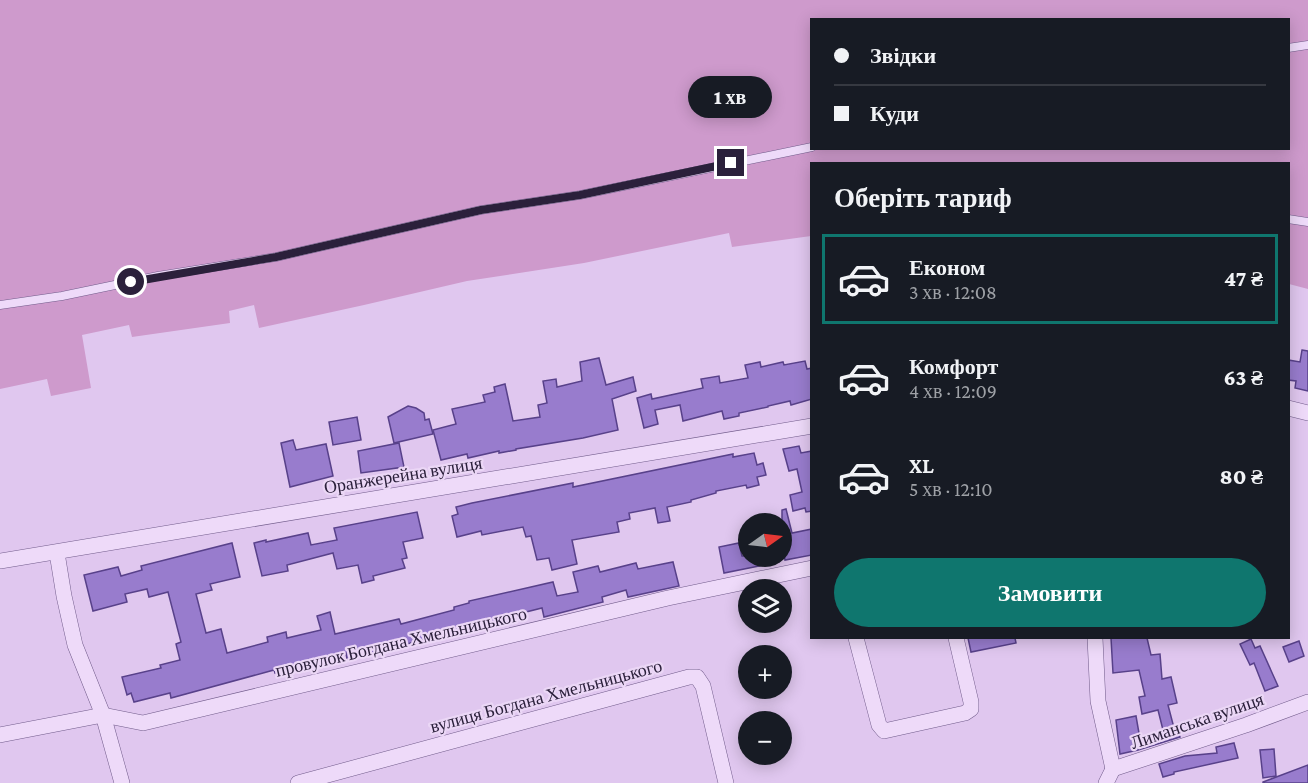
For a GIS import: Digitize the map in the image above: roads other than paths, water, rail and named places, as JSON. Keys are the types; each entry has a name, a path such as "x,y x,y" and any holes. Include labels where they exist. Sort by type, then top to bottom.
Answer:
{"street":[{"path":"1290,408 1308,413"},
{"name":"Оранжерейна вулиця","path":"0,561 810,426"},
{"path":"57,553 75,645 103,715 122,783"},
{"name":"провулок Богдана Хмельницького","path":"0,735 103,715 143,723 668,598 810,568"},
{"path":"856,639 879,725 884,731 965,713 971,709 956,639"},
{"path":"1095,639 1098,701 1109,776"},
{"name":"вулиця Богдана Хмельницького","path":"298,783 689,677 697,678 703,686 726,783"},
{"name":"Лиманська вулиця","path":"1109,776 1308,702"}],"lane":[{"path":"1290,48 1308,45"},
{"path":"0,305 276,257 481,210 580,195 810,147"},
{"path":"1290,219 1308,222"}]}
